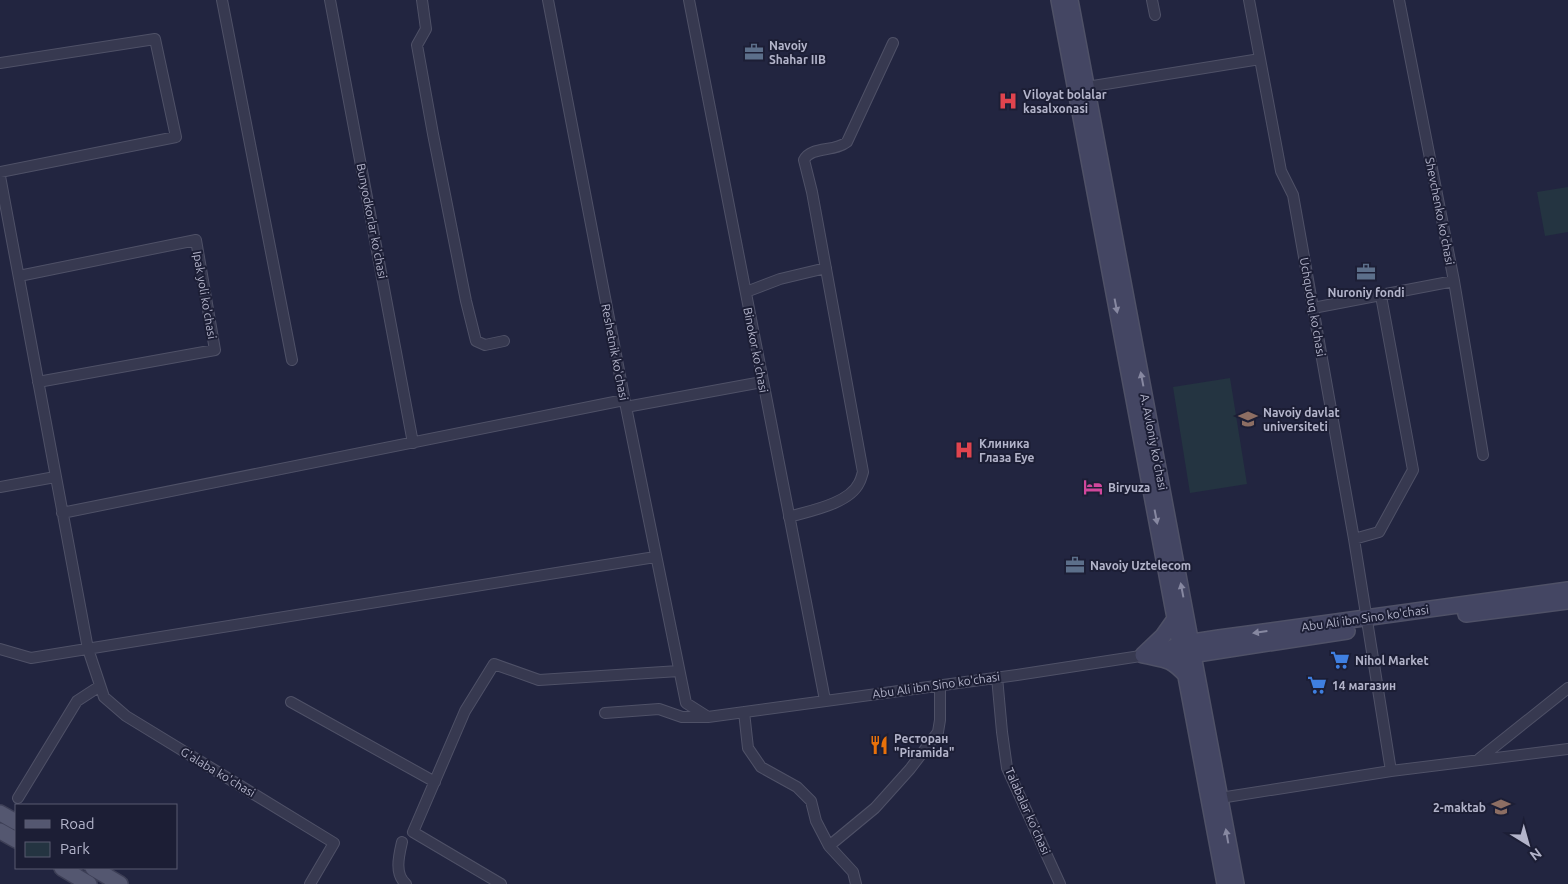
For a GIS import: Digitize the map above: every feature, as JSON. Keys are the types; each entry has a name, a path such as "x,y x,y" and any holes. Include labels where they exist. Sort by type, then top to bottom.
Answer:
{"main road":[{"name":"A. Avloniy ko'chasi","path":"1059,0 1187,649 1225,884"},
{"name":"A. Avloniy ko'chasi","path":"1070,0 1181,618"},
{"name":"Abu Ali ibn Sino ko'chasi","path":"1163,653 1366,623 1568,590"},
{"name":"Abu Ali ibn Sino ko'chasi","path":"1366,623 1568,601"},
{"path":"1181,618 1214,645 1204,662 1191,675 1166,658 1143,655 1181,618"},
{"name":"A. Avloniy ko'chasi","path":"1191,675 1220,798 1236,884"},
{"path":"0,813 15,821"},
{"path":"0,831 15,839"},
{"path":"64,869 89,884"},
{"path":"95,869 120,884"}],"street":[{"path":"222,0 292,360"},
{"name":"Bunyodkorlar ko'chasi","path":"330,0 413,443"},
{"path":"422,0 426,29 417,45 433,134 476,340 485,345 504,341"},
{"name":"Reshetnik ko'chasi","path":"548,0 625,404 686,702 708,717"},
{"name":"Binokor ko'chasi","path":"689,0 825,700"},
{"path":"1152,0 1155,15"},
{"name":"Uchquduq ko'chasi","path":"1249,0 1281,171 1293,195 1354,539 1391,771"},
{"name":"Shevchenko ko'chasi","path":"1313,308 1454,281 1399,0"},
{"path":"0,63 155,38 176,137 0,172"},
{"path":"789,518 840,501 851,494 859,484 863,472 812,192 804,160 806,155 837,148 847,142 893,43"},
{"path":"1087,87 1260,59"},
{"path":"0,176 4,221 19,276 88,649 100,686 77,701 18,798"},
{"name":"Ipak yoli ko'chasi","path":"19,276 196,240 215,350 38,382"},
{"path":"746,292 780,279 826,268"},
{"path":"1454,281 1483,455"},
{"path":"1354,539 1379,532 1413,470 1381,296"},
{"path":"62,513 413,443 625,404 762,382"},
{"path":"0,487 56,477"},
{"path":"0,649 31,658 656,557"},
{"name":"Abu Ali ibn Sino ko'chasi","path":"604,713 659,709 682,717 708,717 1163,653"},
{"path":"501,884 413,832 465,712 494,664 539,680 680,671"},
{"name":"Talabalar ko'chasi","path":"997,677 1007,768 1060,884"},
{"path":"829,846 875,808 910,769 938,732 940,685"},
{"name":"G'alaba ko'chasi","path":"100,686 104,697 126,716 334,842 310,884"},
{"path":"1478,760 1568,688"},
{"path":"291,702 436,782"},
{"path":"744,712 748,748 761,767 797,787 811,801 816,821 829,846 853,872 856,884"},
{"path":"1220,798 1391,771 1568,749"},
{"path":"402,842 398,863 402,880 406,884"}],"green space":[{"path":"1568,187 1568,232 1545,236 1537,192"},
{"path":"1230,378 1247,484 1190,493 1173,387"}],"place":[{"name":"Navoiy Shahar IIB","path":"754,52"},
{"name":"Viloyat bolalar kasalxonasi","path":"1008,101"},
{"name":"Nuroniy fondi","path":"1366,272"},
{"name":"Navoiy davlat universiteti","path":"1248,419"},
{"name":"Клиника Глаза Eye","path":"964,450"},
{"name":"Biryuza","path":"1093,487"},
{"name":"Navoiy Uztelecom","path":"1075,565"},
{"name":"Nihol Market","path":"1340,660"},
{"name":"14 магазин","path":"1317,685"},
{"name":"Ресторан \"Piramida\"","path":"879,745"},
{"name":"2-maktab","path":"1501,807"}]}
